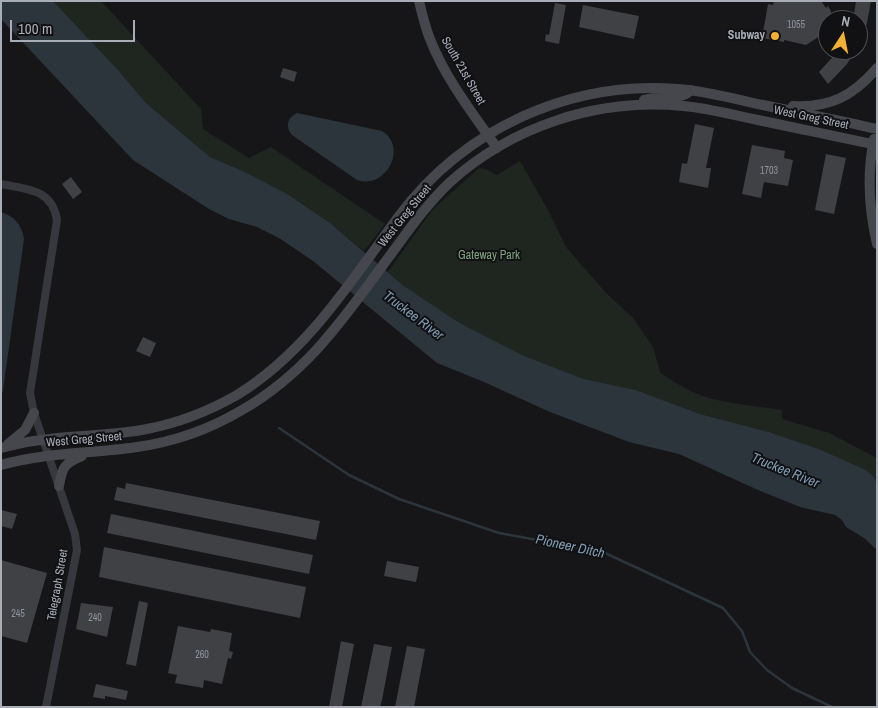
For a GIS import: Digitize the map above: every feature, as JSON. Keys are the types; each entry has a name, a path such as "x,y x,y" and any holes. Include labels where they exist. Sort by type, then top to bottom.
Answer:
{"main road":[{"name":"South 21st Street","path":"419,1 429,37 436,52 497,148"},
{"path":"759,104 808,107 834,101 860,86 877,68"},
{"name":"West Greg Street","path":"3,448 43,439 149,429 202,412 236,395 269,373 295,351 327,312 406,207 431,179 455,158 487,135 545,107 588,95 633,88 691,90 876,127"},
{"path":"626,105 659,97 685,95 691,90"},
{"name":"West Greg Street","path":"1,465 48,455 154,444 187,435 223,420 257,401 294,373 324,342 427,207 448,184 474,163 497,148 529,131 559,119 590,110 626,105 666,104 701,108 875,144"},
{"path":"876,127 870,196 877,244"},
{"path":"3,448 25,430 34,413"},
{"path":"59,486 62,472 66,465 91,452"}],"street":[{"name":"Telegraph Street","path":"1,184 33,190 43,195 54,208 57,220 31,386 31,400 75,534 77,550 46,707"}],"green space":[{"path":"53,1 101,1 201,109 203,129 249,158 271,147 385,224 364,251 330,223 289,195 243,171 210,157 146,103 119,71"},
{"name":"Gateway Park","path":"520,161 548,210 566,247 606,293 633,318 653,347 660,372 663,375 690,391 712,399 782,410 782,419 829,433 877,458 877,484 874,477 866,470 819,449 769,432 700,414 636,390 584,379 522,355 458,322 404,286 388,272 432,210 479,168 497,175"}],"water":[{"name":"Truckee River","path":"1,1 53,1 119,71 146,103 210,157 243,171 289,195 330,223 404,286 458,322 522,355 584,379 636,390 700,414 769,432 819,449 866,470 874,477 877,484 877,550 864,538 846,527 842,520 835,515 800,507 679,454 629,442 550,412 437,363 313,261 279,238 257,227 229,219 209,209 133,160 1,19"},
{"path":"297,113 382,131 390,138 393,147 393,157 390,166 377,179 357,180 292,135 288,128 288,122"},
{"path":"1,212 17,222 24,239 1,395"}],"building":[{"path":"774,1 821,1 826,8 828,6 830,10 818,10 818,37 806,45 762,38 768,4 773,5"},
{"path":"856,1 871,1 868,18 868,10 855,10"},
{"path":"555,3 566,5 559,44 545,41 546,34 549,35"},
{"path":"583,5 639,16 634,39 579,27"},
{"path":"830,60 850,60 828,84 819,72"},
{"path":"283,68 297,72 294,82 280,77"},
{"path":"695,124 714,128 706,168 711,168 708,188 679,182 682,163 687,164"},
{"path":"752,145 785,151 784,158 793,160 788,186 764,182 761,198 742,194"},
{"path":"826,154 846,158 834,214 815,210"},
{"path":"71,177 82,192 73,199 62,184"},
{"path":"143,337 156,343 150,357 136,351"},
{"path":"126,483 320,521 316,540 114,500 117,487 125,489"},
{"path":"1,510 17,514 12,529 1,526"},
{"path":"111,514 313,555 309,574 107,533"},
{"path":"104,547 306,587 300,618 99,577"},
{"path":"1,560 47,573 27,643 1,636"},
{"path":"387,561 419,567 416,582 384,576"},
{"path":"139,601 148,603 136,666 126,664"},
{"path":"81,603 113,607 107,637 76,629"},
{"path":"178,626 210,632 211,629 232,633 229,651 233,652 231,659 228,658 222,684 204,680 203,688 175,683 177,675 168,673"},
{"path":"341,641 354,644 342,707 329,707"},
{"path":"374,644 392,647 382,700 380,707 361,707"},
{"path":"407,646 425,649 414,707 395,707"},
{"path":"96,684 128,691 126,700 105,696 105,699 93,697"}],"waterway":[{"name":"Pioneer Ditch","path":"279,428 349,475 399,499 499,533 603,552 723,608 742,631 750,652 767,670 792,688 832,707"}],"place":[{"name":"Subway","path":"775,36"}]}
